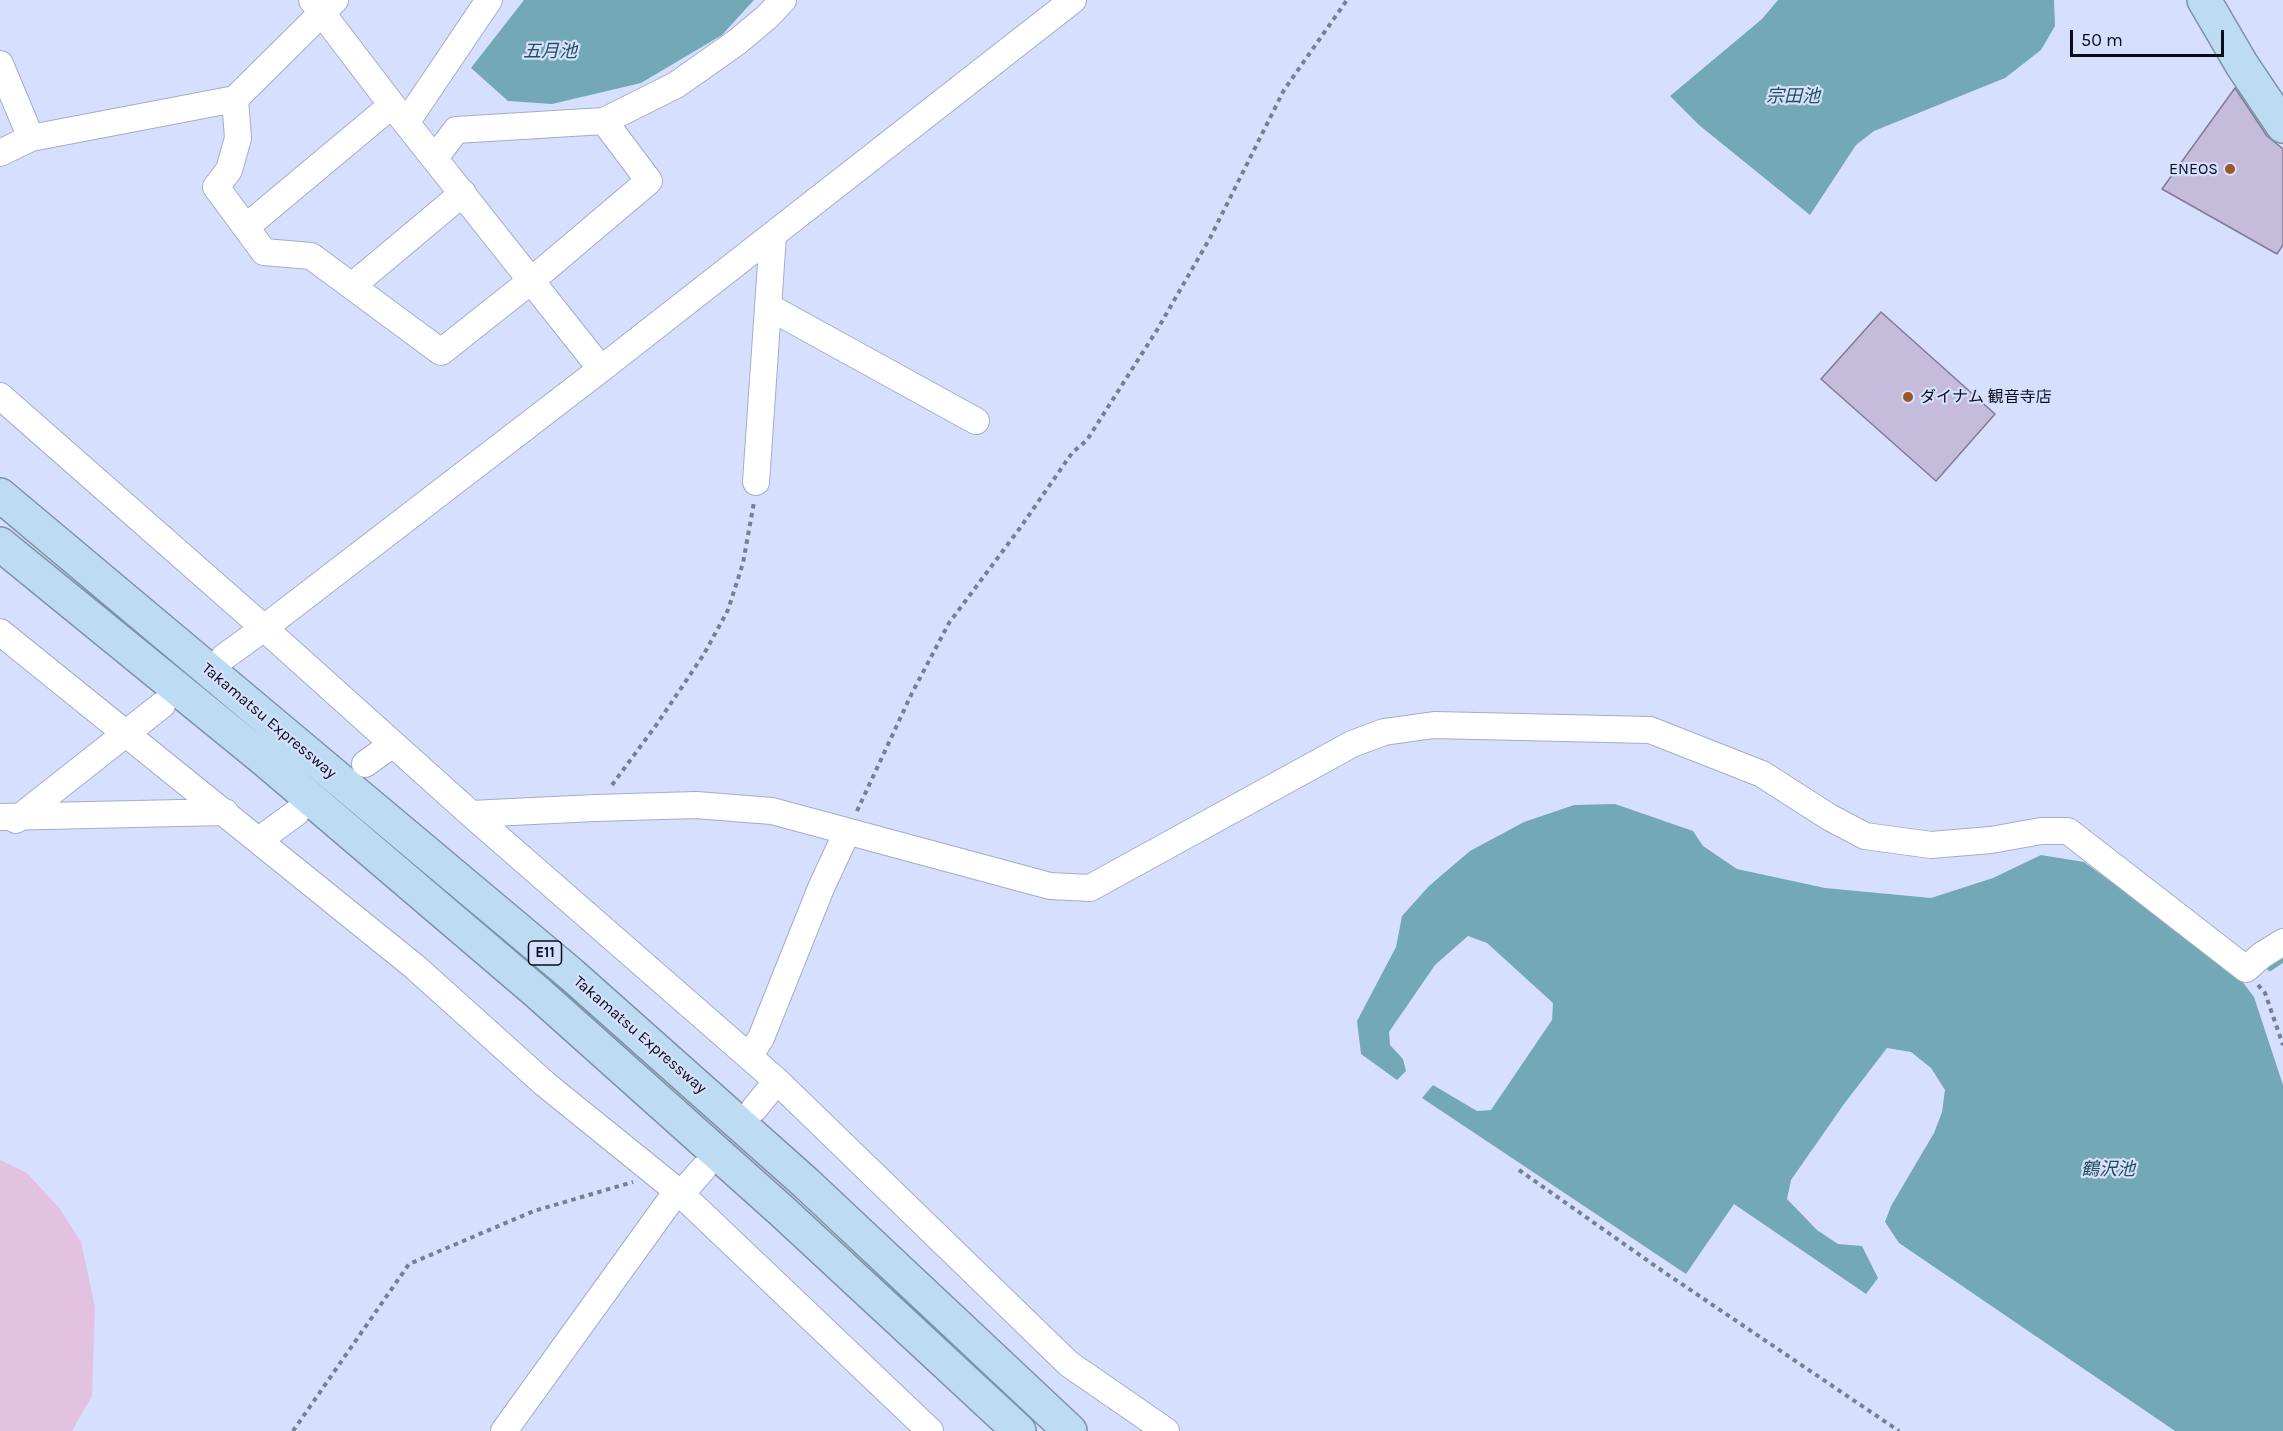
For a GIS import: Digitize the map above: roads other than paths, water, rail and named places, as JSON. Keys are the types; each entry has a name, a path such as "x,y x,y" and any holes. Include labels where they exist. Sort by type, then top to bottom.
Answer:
{"highway":[{"path":"2204,0 2242,65 2283,126"},
{"name":"Takamatsu Expressway","path":"0,495 571,974 807,1184 1070,1431"},
{"name":"Takamatsu Expressway","path":"0,544 264,760 537,992 783,1212 1019,1431"}],"street":[{"path":"246,228 399,114 489,0"},
{"path":"435,158 456,130 604,121 676,85 737,42 783,0"},
{"path":"224,657 601,369 1073,0"},
{"path":"0,153 31,138 235,99 323,4 399,114 601,369"},
{"path":"0,64 31,138"},
{"path":"235,99 238,138 229,170 216,187 264,252 310,256 441,352 532,280 649,182 604,121"},
{"path":"352,286 463,193"},
{"path":"756,482 772,235"},
{"path":"769,307 976,421"},
{"path":"0,396 471,814 777,1081 1069,1364 1166,1431"},
{"path":"0,632 415,967 544,1084 679,1192 930,1431"},
{"path":"6,822 162,705"},
{"path":"471,814 696,805 772,812 1050,886 1090,888 1352,744 1384,732 1434,725 1650,730 1762,774 1829,817 1865,836 1931,845 1991,840 2042,831 2068,831 2246,969 2262,955 2283,942"},
{"path":"365,764 393,744"},
{"path":"6,822 225,812"},
{"path":"259,840 296,813"},
{"path":"749,1056 760,1038 817,898 848,832"},
{"path":"754,1109 777,1081"},
{"path":"504,1431 679,1192 703,1169"}],"water":[{"name":"五月池","path":"524,0 754,0 722,35 641,83 552,104 508,101 471,68"},
{"name":"宗田池","path":"1778,0 2054,0 2055,26 2041,50 2005,78 1874,131 1856,145 1810,215 1699,125 1670,96 1762,19"},
{"name":"鶴沢池","path":"1615,804 1693,831 1703,846 1737,869 1825,888 1931,898 1993,878 2041,855 2084,862 2236,973 2254,997 2283,1085 2283,1431 2175,1431 1899,1243 1885,1222 1891,1206 1934,1133 1942,1112 1945,1090 1931,1068 1911,1052 1887,1048 1844,1104 1791,1180 1787,1199 1817,1230 1838,1244 1862,1246 1878,1278 1866,1294 1734,1204 1686,1274 1422,1098 1433,1085 1477,1111 1491,1110 1552,1020 1553,1003 1487,943 1468,936 1435,965 1389,1032 1390,1045 1403,1059 1406,1071 1397,1080 1361,1054 1357,1021 1396,947 1402,916 1429,886 1470,851 1524,822 1574,805"}],"waterway":[{"path":"2270,968 2283,959"}],"place":[{"name":"ENEOS","path":"2230,169"},
{"name":"ダイナム 観音寺店","path":"1908,397"}]}
